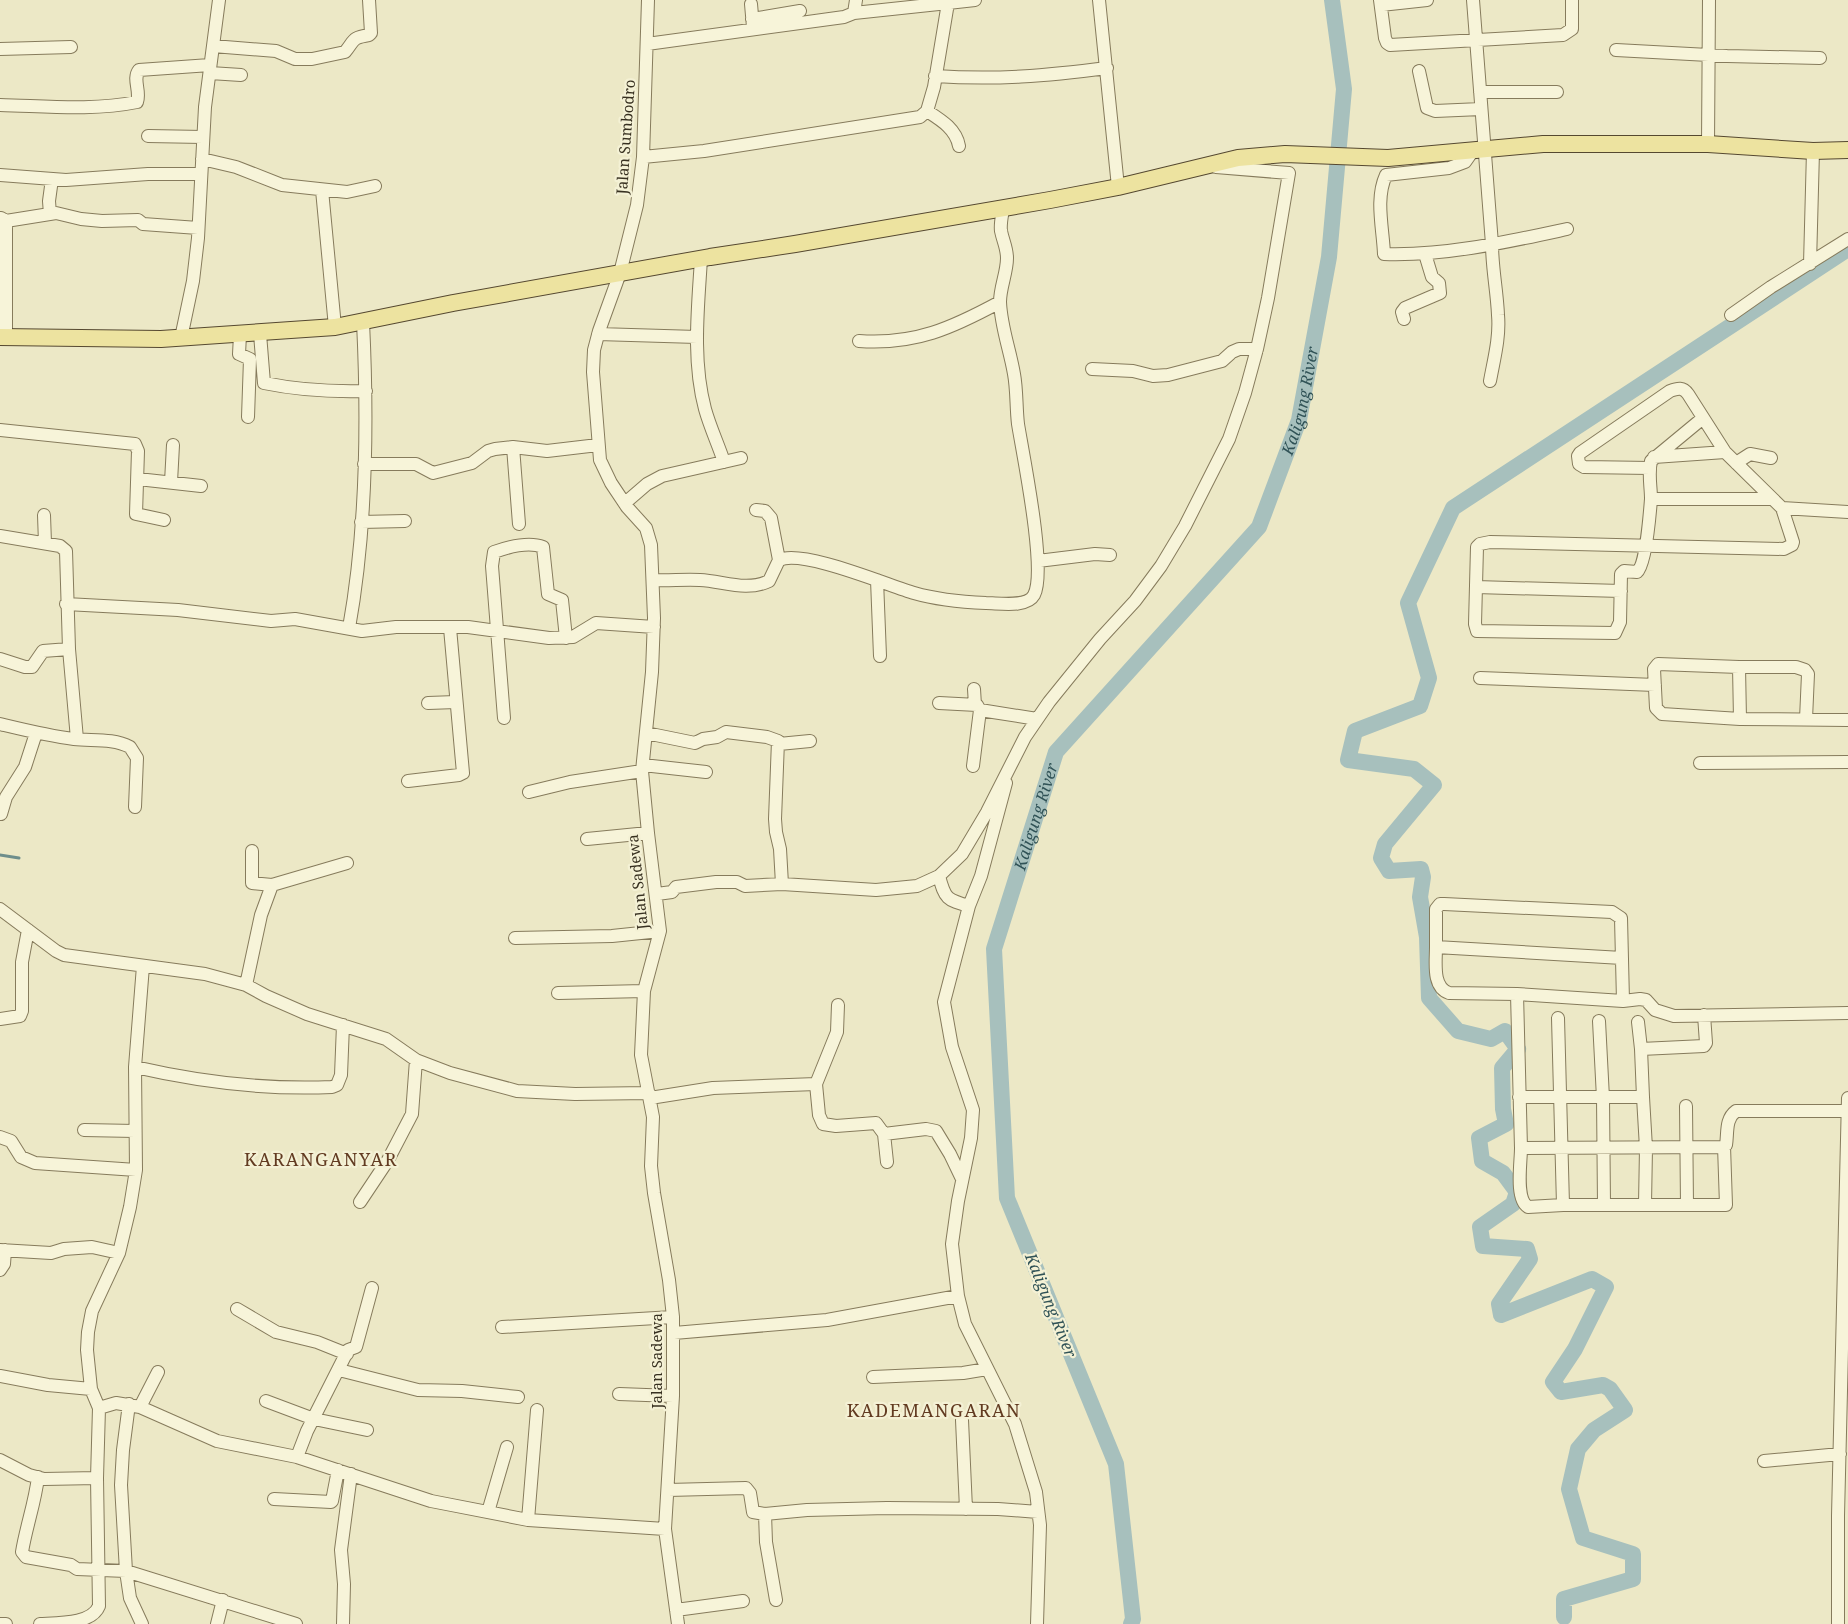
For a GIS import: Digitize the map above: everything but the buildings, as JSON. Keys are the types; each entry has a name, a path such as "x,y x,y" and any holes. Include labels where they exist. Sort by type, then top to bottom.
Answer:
{"main road":[{"path":"3,337 181,338 335,327 422,309 619,278 700,259 1118,187 1238,158 1297,154 1379,158 1543,144 1708,144 1813,151 1848,150"}],"street":[{"path":"181,338 193,281 203,137 219,0"},
{"path":"213,46 276,51 295,59 312,59 345,52 356,37 371,33 369,0"},
{"name":"Jalan Sumbodro","path":"619,278 637,205 643,157 648,0"},
{"path":"647,45 753,25 800,11 840,18 855,6 975,0"},
{"path":"1099,0 1118,187"},
{"path":"1427,0 1380,3 1384,38 1387,43 1390,45 1555,36 1568,32 1572,28 1572,0"},
{"path":"1473,0 1480,92 1478,151 1492,244 1498,316 1498,334 1490,381"},
{"path":"1708,144 1709,0"},
{"path":"643,157 704,151 920,117 927,111 948,3"},
{"path":"751,4 753,25"},
{"path":"0,49 71,46"},
{"path":"1616,50 1820,58"},
{"path":"935,76 980,79 1015,78 1107,68"},
{"path":"0,105 100,106 137,102 139,96 136,76 139,70 210,69 241,75"},
{"path":"1419,71 1427,108 1435,111 1480,109"},
{"path":"1480,92 1557,92"},
{"path":"927,111 952,129 959,146"},
{"path":"148,136 203,137"},
{"path":"1478,151 1465,162 1449,168 1386,175 1380,199 1384,254 1425,254 1567,229"},
{"path":"1810,264 1813,151"},
{"path":"202,159 236,167 282,185 347,192 375,186"},
{"path":"661,894 672,892 676,887 716,882 737,882 745,886 782,884 876,890 917,886 939,876 962,854 1037,719 1100,639 1135,601 1161,566 1229,439 1257,349 1289,172 1206,166"},
{"path":"0,175 66,180 148,174 201,174"},
{"path":"50,214 52,179"},
{"path":"322,190 335,327"},
{"path":"779,560 791,557 823,564 914,593 941,599 1015,603 1024,602 1034,595 1038,561 1035,532 1018,421 1014,374 1000,302 1007,260 1007,249 1001,231 1003,208"},
{"path":"3,337 3,220 50,214 91,220 138,220 143,224 198,228"},
{"path":"1731,315 1848,239"},
{"path":"1404,319 1402,312 1405,308 1440,293 1439,283 1432,277 1425,254"},
{"path":"700,259 698,365 705,408 724,462"},
{"name":"Jalan Sadewa","path":"619,278 598,334 593,372 600,460 611,483 631,498 646,528 659,580 654,627 652,734 646,767 648,833 661,894 660,931 644,991 641,1055 655,1096 651,1166 654,1193 674,1317 682,1333 674,1396 665,1529 678,1624"},
{"path":"859,341 915,338 934,334 1000,302"},
{"path":"349,628 362,522 366,391 363,322"},
{"path":"260,334 264,383 335,392 366,391"},
{"path":"598,334 697,337"},
{"path":"240,335 239,354 250,359 248,417"},
{"path":"1092,369 1133,371 1153,376 1168,375 1222,362 1232,352 1239,349 1257,349"},
{"path":"1703,418 1652,463 1651,499 1645,546 1640,570 1622,572 1620,622 1615,633 1482,633 1477,631 1477,547 1484,543 1645,546 1789,548 1793,542 1777,503 1725,452 1685,390 1676,389 1578,456 1579,464 1584,467 1652,463 1725,452"},
{"path":"0,430 135,444 138,451 136,514 164,520"},
{"path":"171,482 173,445"},
{"path":"364,464 416,464 433,473 472,463 488,451 495,449 513,447 547,451 598,445"},
{"path":"513,447 519,524"},
{"path":"1736,463 1753,454 1771,458"},
{"path":"631,498 655,479 663,476 741,458"},
{"path":"138,479 201,486"},
{"path":"1651,499 1777,503 1848,512"},
{"path":"659,580 697,579 742,586 755,586 769,581 779,560 771,518 765,511 756,510"},
{"path":"44,515 45,543"},
{"path":"362,522 405,521"},
{"path":"0,536 63,547 66,551 66,604 77,739"},
{"path":"504,718 492,566 494,552 509,546 538,545 543,547 548,594 562,602 566,638"},
{"path":"1038,561 1095,554 1110,555"},
{"path":"876,580 880,656"},
{"path":"1476,587 1621,591"},
{"path":"66,604 178,609 271,621 295,619 373,631 396,627 450,627 498,630 549,638 578,636 596,622 654,627"},
{"path":"408,781 464,773 450,627"},
{"path":"0,659 32,667 43,651 69,649"},
{"path":"1806,718 1808,674 1805,670 1796,667 1661,663 1654,669 1655,705 1662,714 1740,719 1848,720"},
{"path":"1739,667 1740,719"},
{"path":"1480,678 1654,685"},
{"path":"973,766 978,707 974,689"},
{"path":"428,703 456,702"},
{"path":"939,703 978,707 1037,719"},
{"path":"0,724 36,733 124,744 135,751 137,758 135,807"},
{"path":"652,734 697,743 703,739 717,737 724,732 767,737 778,741 775,812 782,884"},
{"path":"1,814 6,797 25,767 36,733"},
{"path":"778,744 810,741"},
{"path":"1700,763 1848,762"},
{"path":"529,792 646,767 706,772"},
{"path":"1008,770 981,876 969,906 944,1002 952,1047 973,1110 971,1138 952,1244 958,1296 965,1324 1015,1424 1036,1492 1040,1525 1037,1624"},
{"path":"587,839 648,833"},
{"path":"252,851 252,884 272,885 347,863"},
{"path":"939,876 943,893 947,898 969,906"},
{"path":"246,985 261,915 272,885"},
{"path":"1623,1001 1621,918 1612,912 1440,904 1436,909 1438,983 1443,991 1449,993 1517,994 1623,1001 1640,999 1646,1000 1655,1011 1668,1015 1848,1013"},
{"path":"0,909 64,955 205,974 246,985 307,1014 392,1042 416,1060 450,1073 517,1091 655,1096 713,1088 816,1084"},
{"path":"0,1019 20,1016 22,1011 22,962 28,930"},
{"path":"515,938 612,936 660,931"},
{"path":"1436,947 1622,958"},
{"path":"91,1389 87,1350 92,1311 119,1253 136,1170 135,1067 143,966"},
{"path":"558,993 644,991"},
{"path":"1517,994 1520,1194 1522,1203 1528,1207 1723,1205 1727,1203 1724,1146 1731,1114 1740,1110 1847,1111"},
{"path":"838,1005 837,1032 816,1084 819,1115 823,1124 836,1126 872,1122 879,1126 884,1134 887,1162"},
{"path":"1641,1049 1704,1046 1706,1043 1704,1015"},
{"path":"1558,1018 1563,1205"},
{"path":"1599,1021 1603,1098 1604,1205"},
{"path":"1638,1022 1646,1148 1645,1204"},
{"path":"135,1067 218,1083 332,1087 337,1085 341,1074 343,1025"},
{"path":"360,1202 388,1160 412,1114 416,1060"},
{"path":"1519,1097 1643,1097"},
{"path":"1838,1624 1842,1574 1844,1469 1840,1454 1845,1357 1848,1098"},
{"path":"1686,1107 1687,1205"},
{"path":"884,1134 926,1129 936,1131 962,1179"},
{"path":"84,1130 135,1131"},
{"path":"0,1137 11,1141 21,1157 35,1163 136,1170"},
{"path":"1521,1148 1724,1146"},
{"path":"0,1270 4,1264 2,1250 51,1253 64,1249 92,1247 119,1253"},
{"path":"297,1457 349,1349 356,1347 372,1288"},
{"path":"682,1333 827,1320 958,1296"},
{"path":"237,1309 276,1332 317,1342 347,1354"},
{"path":"502,1327 674,1317"},
{"path":"873,1377 963,1373 987,1369"},
{"path":"339,1370 417,1390 462,1391 518,1397"},
{"path":"142,1624 130,1598 112,1570 97,1478 118,1406 158,1372"},
{"path":"0,1376 48,1385 91,1389 118,1406 212,1439 297,1457 431,1501 528,1520 665,1529"},
{"path":"619,1394 674,1396"},
{"path":"266,1401 314,1419 367,1430"},
{"path":"40,1624 85,1621 97,1613 112,1570 121,1485 123,1450 118,1406"},
{"path":"528,1520 537,1410"},
{"path":"962,1420 966,1509"},
{"path":"488,1512 507,1447"},
{"path":"1764,1461 1840,1454"},
{"path":"0,1460 16,1469 44,1479 97,1478"},
{"path":"274,1499 333,1501 338,1470"},
{"path":"344,1624 341,1550 351,1474"},
{"path":"38,1477 23,1555 75,1566 77,1569 112,1570 223,1600 296,1624"},
{"path":"668,1490 746,1488 749,1489 753,1512 765,1514 807,1509 966,1509 1038,1512"},
{"path":"765,1514 766,1542 776,1600"},
{"path":"217,1624 223,1600"},
{"path":"676,1610 743,1601"},
{"path":"0,1624 6,1624"}],"waterway":[{"name":"Kaligung River","path":"1131,1624 1133,1619 1116,1464 1007,1198 994,949 1056,752 1259,527 1299,420 1329,257 1344,89 1332,0"},
{"path":"1564,1617 1564,1599 1633,1579 1633,1554 1583,1538 1569,1489 1578,1449 1594,1430 1625,1410 1610,1389 1603,1385 1561,1392 1553,1382 1575,1349 1606,1287 1592,1279 1501,1315 1499,1304 1530,1259 1527,1249 1483,1246 1480,1227 1513,1204 1517,1192 1503,1173 1482,1161 1479,1138 1506,1124 1503,1109 1502,1068 1518,1049 1505,1031 1491,1039 1458,1031 1429,998 1427,937 1420,897 1423,877 1421,869 1389,871 1381,858 1385,844 1434,785 1414,769 1348,760 1355,731 1420,706 1429,678 1408,603 1453,508 1848,249"},
{"path":"0,855 19,858"}],"district":[{"name":"KARANGANYAR","path":"321,1160"},
{"name":"KADEMANGARAN","path":"934,1411"}]}
